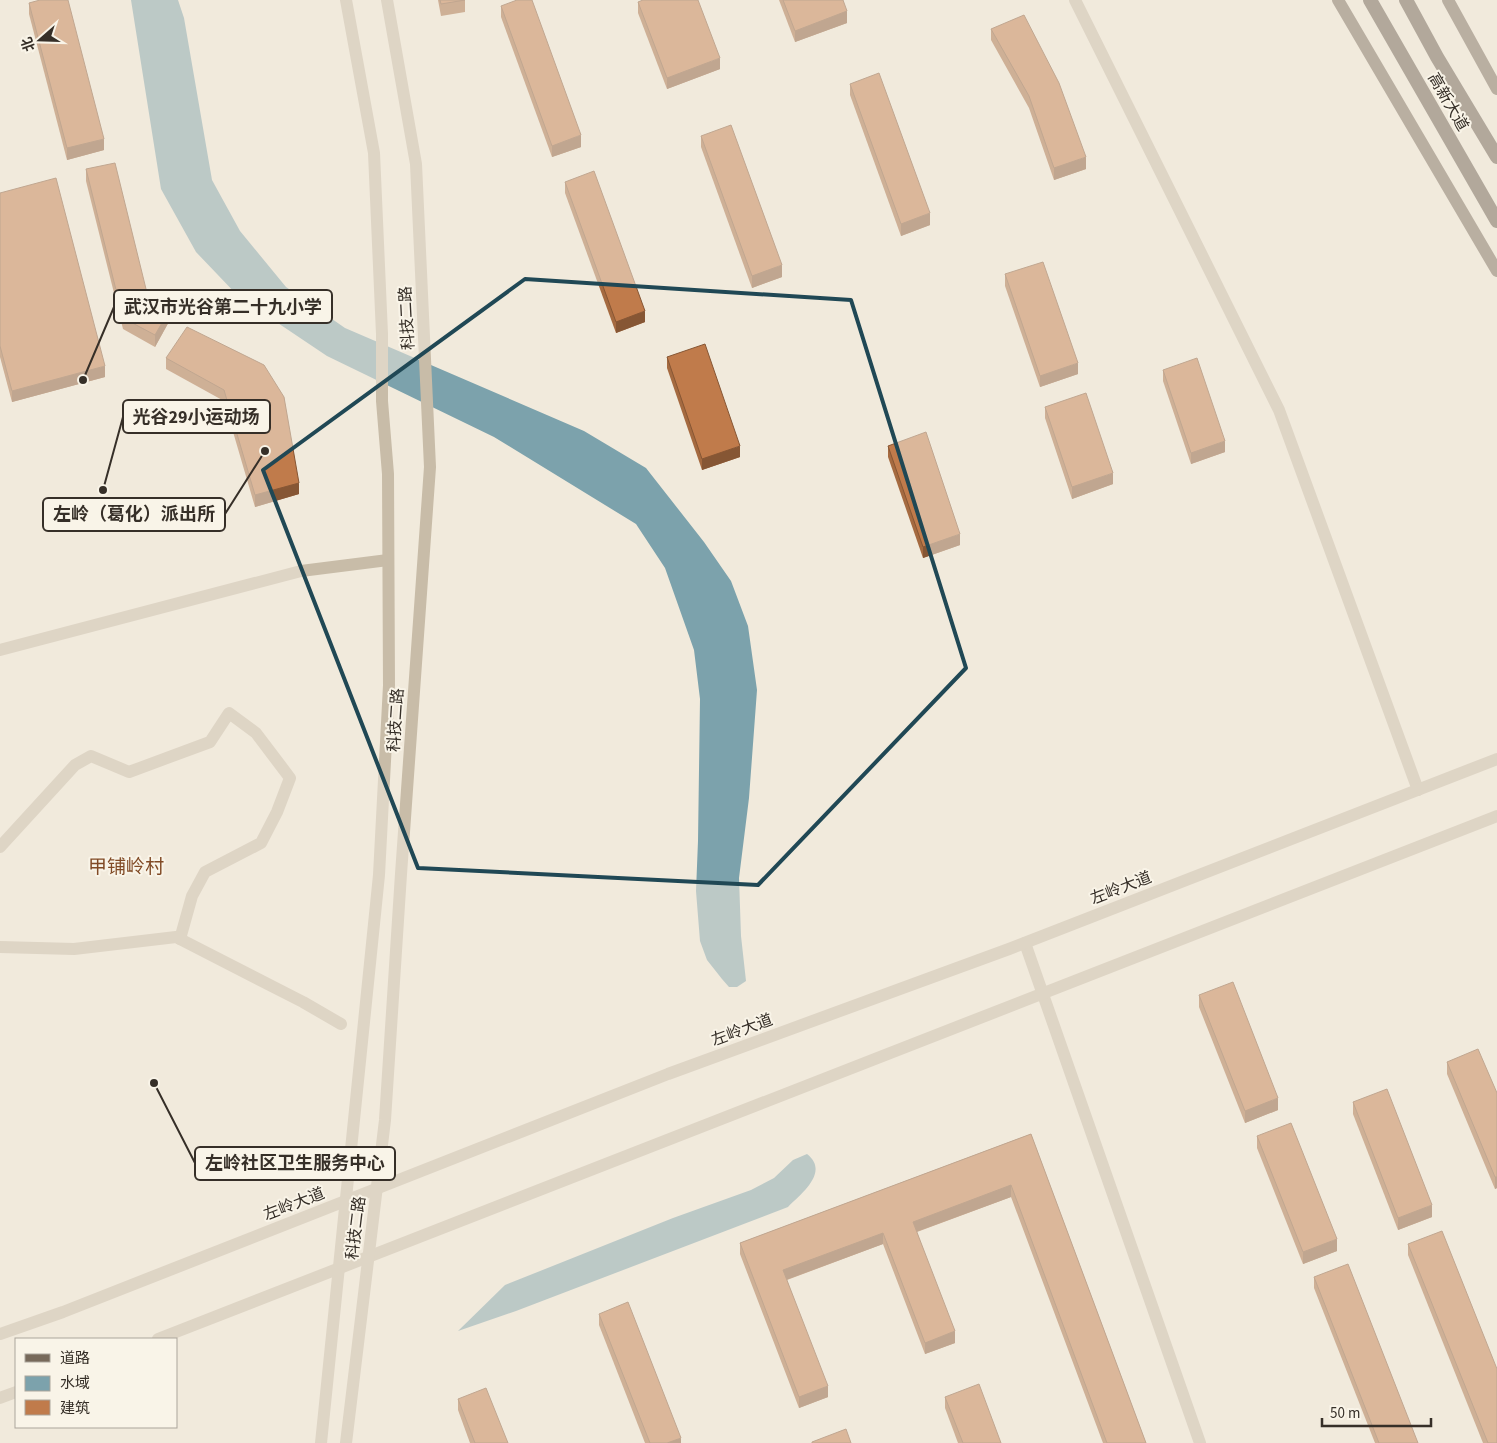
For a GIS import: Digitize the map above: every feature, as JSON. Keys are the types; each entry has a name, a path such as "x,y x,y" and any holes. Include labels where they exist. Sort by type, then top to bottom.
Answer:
{"highway":[{"name":"高新大道","path":"1370,0 1497,221"},
{"name":"高新大道","path":"1406,0 1437,58 1497,157"}],"main road":[{"path":"1338,0 1497,270"},
{"path":"1448,0 1497,89"}],"street":[{"name":"科技二路","path":"321,1443 379,875 389,685 388,474 382,401 382,334 374,153 346,0"},
{"name":"科技二路","path":"346,1443 385,1120 430,468 416,164 387,0"},
{"path":"1075,0 1280,410 1418,790"},
{"path":"0,650 301,572 388,560"},
{"path":"0,847 75,765 91,756 130,772 210,742 229,713 256,733 290,778 277,812 260,843 205,872 192,896 180,939"},
{"name":"左岭大道","path":"0,1334 64,1312 668,1074 1025,943 1497,759"},
{"path":"161,1338 1497,816"},
{"path":"0,947 74,949 176,937 303,1002 341,1024"},
{"path":"1025,943 1200,1443"},
{"path":"0,1398 15,1392"}],"highlighted area":[{"path":"525,279 851,300 966,668 758,885 418,868 263,470"}],"water":[{"path":"131,0 178,0 184,18 212,180 240,231 286,287 345,328 584,431 646,468 704,542 731,581 748,626 757,690 749,798 739,878 741,936 746,981 737,987 729,987 722,979 707,960 700,941 696,891 700,699 694,650 665,568 636,524 494,437 327,356 239,297 196,252 161,189"},
{"path":"807,1154 816,1168 815,1175 806,1189 788,1207 516,1311 458,1331 505,1285 673,1218 751,1190 774,1178 793,1160"}],"building":[{"path":"40,0 68,0 104,139 67,148 29,3"},
{"path":"440,0 465,0 441,4"},
{"path":"517,0 532,0 581,135 552,146 501,6"},
{"path":"643,0 698,0 720,58 667,78 638,2"},
{"path":"783,0 843,0 847,11 795,31"},
{"path":"1024,15 1059,83 1086,157 1054,168 1029,96 991,29"},
{"path":"879,73 930,213 901,224 850,84"},
{"path":"731,125 782,265 752,276 701,136"},
{"path":"115,163 147,293 171,307 155,335 123,318 86,169"},
{"path":"594,171 645,311 616,322 565,182"},
{"path":"56,178 105,366 12,391 0,346 0,193"},
{"path":"1043,262 1078,363 1040,376 1005,274"},
{"path":"187,327 264,365 284,397 299,483 255,495 224,390 166,358"},
{"path":"705,344 740,446 702,459 667,357"},
{"path":"1197,358 1225,441 1191,453 1163,370"},
{"path":"1086,393 1113,473 1072,487 1045,407"},
{"path":"926,432 960,534 923,547 888,446"},
{"path":"1233,982 1278,1098 1245,1111 1199,995"},
{"path":"1478,1049 1497,1093 1497,1177 1495,1177 1447,1062"},
{"path":"1387,1089 1432,1205 1398,1218 1353,1102"},
{"path":"1291,1123 1337,1239 1303,1252 1257,1136"},
{"path":"1031,1134 1146,1443 1107,1443 1011,1185 913,1222 955,1331 925,1343 883,1233 783,1270 828,1386 799,1397 740,1243"},
{"path":"1442,1231 1497,1369 1497,1443 1488,1443 1408,1244"},
{"path":"1348,1264 1418,1443 1379,1443 1314,1277"},
{"path":"628,1302 681,1438 667,1443 650,1443 599,1314"},
{"path":"979,1384 1001,1443 963,1443 945,1397"},
{"path":"486,1388 508,1443 475,1443 458,1399"},
{"path":"846,1429 851,1443 812,1443 812,1442"}],"place":[{"name":"武汉市光谷第二十九小学","path":"83,380"},
{"name":"左岭（葛化）派出所","path":"265,451"},
{"name":"光谷29小运动场","path":"103,490"},
{"name":"左岭社区卫生服务中心","path":"154,1083"}],"district":[{"name":"甲铺岭村","path":"126,867"}]}
